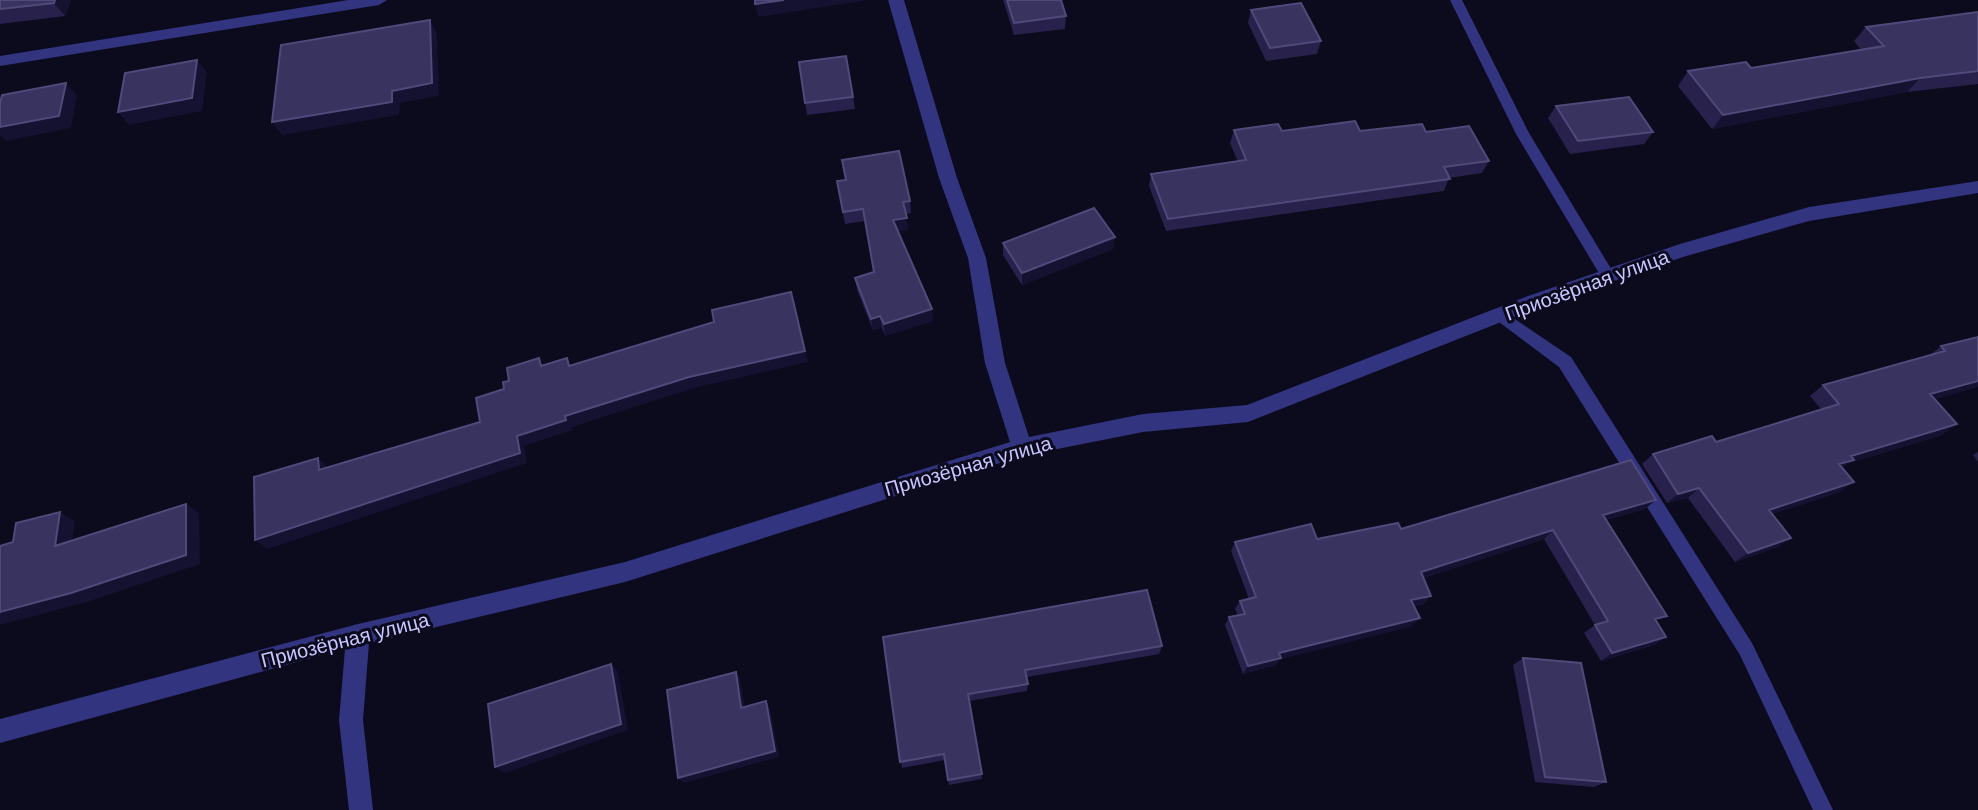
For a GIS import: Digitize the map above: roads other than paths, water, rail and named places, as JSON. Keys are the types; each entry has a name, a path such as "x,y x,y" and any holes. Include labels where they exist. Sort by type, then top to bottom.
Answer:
{"street":[{"path":"0,61 379,0"},
{"path":"896,0 948,178 977,258 995,363 1022,447"},
{"name":"Приозёрная улица","path":"0,731 358,635 625,572 1022,447 1143,423 1248,413 1608,276 1809,214 1978,187"},
{"path":"358,635 351,720 361,810"}],"lane":[{"path":"1456,0 1523,134 1608,276"},
{"path":"1500,315 1565,362 1746,649 1823,810"}]}
